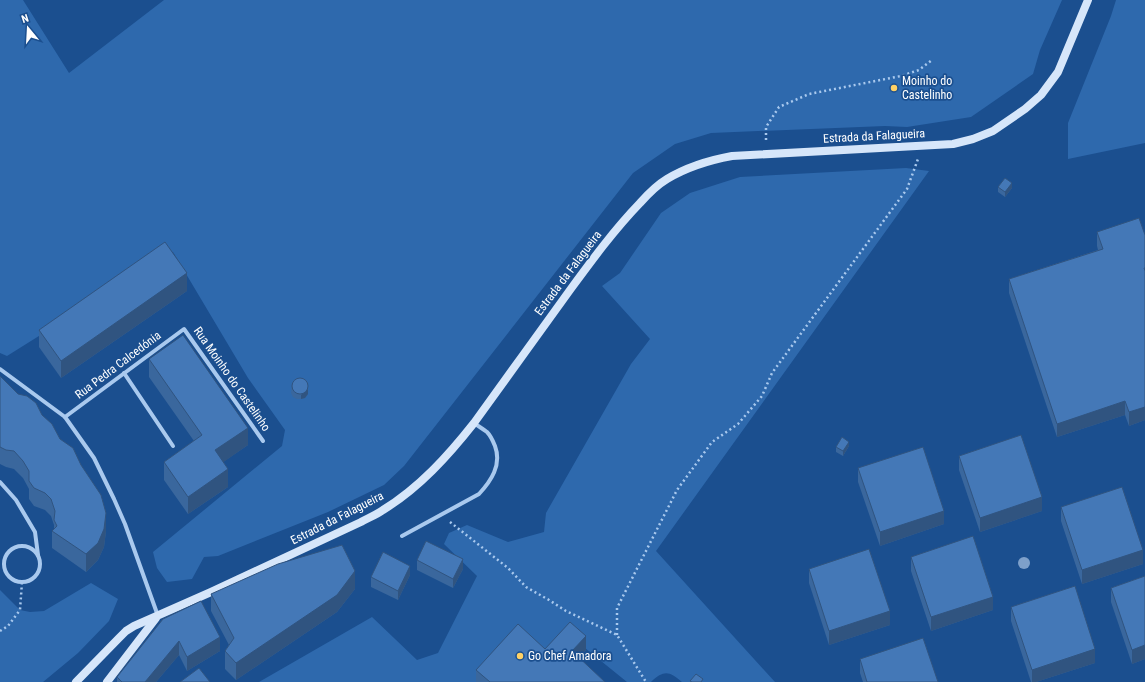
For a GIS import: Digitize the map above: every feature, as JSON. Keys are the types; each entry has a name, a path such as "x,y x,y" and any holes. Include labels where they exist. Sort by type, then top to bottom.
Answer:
{"street":[{"name":"Estrada da Falagueira","path":"107,682 158,616 338,533 382,511 400,499 438,466 474,423 598,251 626,217 666,179 706,162 732,156 953,144 973,139 993,131 1025,109 1041,95 1058,72 1088,0"},
{"name":"Rua Pedra Calcedónia","path":"65,417 184,329"},
{"name":"Rua Moinho do Castelinho","path":"184,329 263,441"},
{"path":"0,369 65,417 94,458 125,524 158,616 126,631 82,681"},
{"path":"124,373 173,446"},
{"path":"402,536 478,494 492,477 497,468 498,459 496,450 492,439 474,423"},
{"path":"0,482 16,500 35,532 40,563 37,574 28,581 16,582 7,575 3,563 8,552 13,548 25,546 31,548 38,557"}],"path":[{"path":"765,154 766,127 780,107 809,94 900,76 919,70 932,60"},
{"path":"646,682 617,635 616,608 677,490 712,442 738,424 762,396 772,373 907,189 923,145"},
{"path":"440,515 508,568 526,587 566,611 617,635"},
{"path":"0,631 8,626 20,610 22,582"}],"shaded area":[{"path":"0,0 23,0 69,73 164,0 1062,0 1040,50 1033,74 971,117 907,127 885,126 711,133 675,144 633,173 404,466 384,485 328,512 218,556 204,557 192,579 167,582 157,568 153,552 282,446 285,430 248,378 173,252 7,356 0,353"},
{"path":"1116,0 1145,0 1145,143 1068,159 1068,123"},
{"path":"906,168 929,171 656,551 775,682 682,682 674,676 666,673 660,675 651,682 627,682 585,648 545,663 478,682 259,682 372,617 417,660 438,653 477,576 444,544 449,533 467,525 508,542 544,532 546,513 631,364 650,339 602,286 620,273 661,213 690,193 740,177"},
{"path":"91,583 118,599 109,621 78,653 43,682 0,682 0,590 20,610 30,612 44,611"}],"building":[{"path":"1005,178 1012,183 1005,192 998,187"},
{"path":"1139,218 1145,235 1145,407 1129,412 1125,401 1057,424 1009,279 1103,249 1097,232"},
{"path":"165,242 187,273 61,361 39,330"},
{"path":"183,335 248,428 215,450 228,469 188,497 164,462 202,435 149,359"},
{"path":"0,376 18,394 27,396 36,403 42,415 52,424 60,439 73,448 81,465 101,495 106,513 104,529 98,543 86,554 52,531 57,526 54,520 55,511 51,499 45,493 34,488 29,481 29,471 14,451 6,450 0,447"},
{"path":"297,378 303,378 308,383 306,392 303,394 297,394 292,389 292,383"},
{"path":"1021,435 1042,497 980,518 959,456"},
{"path":"842,437 849,442 843,451 836,447"},
{"path":"923,447 944,511 880,532 858,468"},
{"path":"1122,487 1143,550 1082,570 1061,507"},
{"path":"973,536 993,597 931,617 911,557"},
{"path":"426,541 463,559 453,579 417,560"},
{"path":"342,545 355,571 337,595 236,663 225,651 234,638 211,594 278,564"},
{"path":"869,549 890,611 829,631 809,569"},
{"path":"383,552 410,566 398,591 371,577"},
{"path":"1145,576 1145,645 1132,650 1111,588"},
{"path":"1075,586 1095,649 1032,670 1011,607"},
{"path":"201,601 220,637 187,657 179,641 145,682 122,682 117,677 163,619"},
{"name":"Go Chef Amadora","path":"570,622 586,636 572,651 605,682 490,682 476,670 518,624 545,649"},
{"path":"923,638 938,682 867,682 860,659"},
{"path":"199,668 210,682 180,682"},
{"path":"696,674 703,679 701,682 690,681"}],"place":[{"name":"Moinho do Castelinho","path":"894,88"},
{"name":"Go Chef Amadora","path":"520,656"}]}
